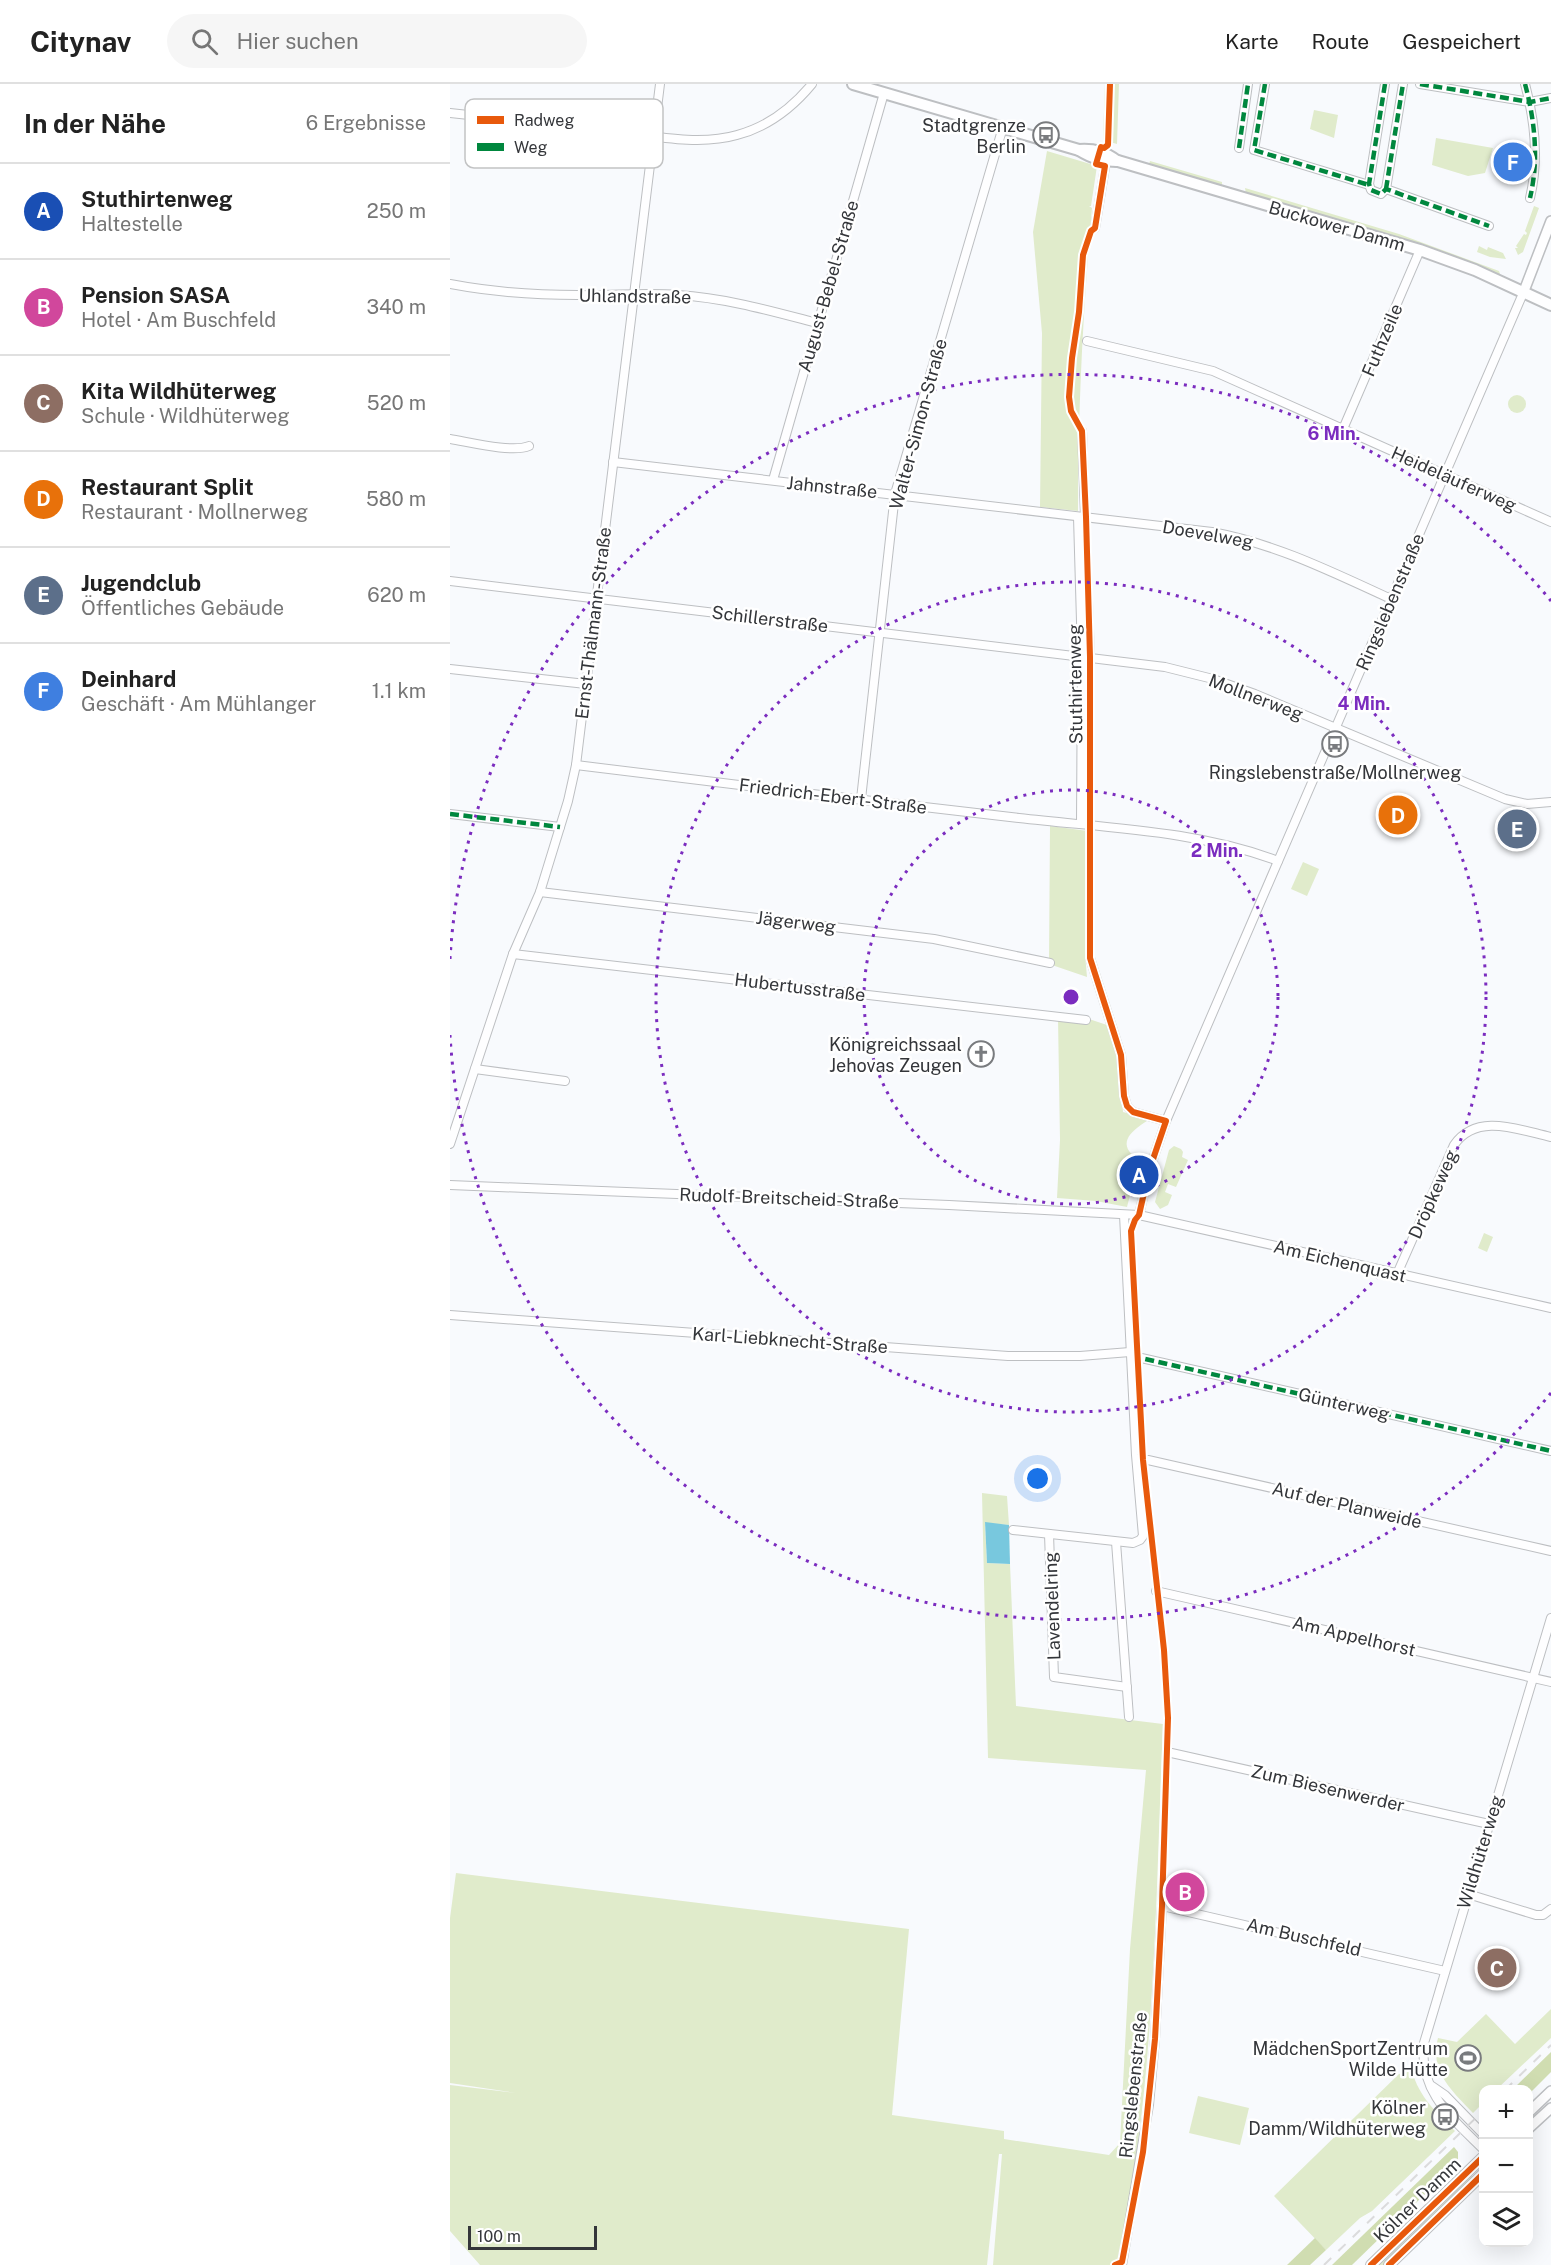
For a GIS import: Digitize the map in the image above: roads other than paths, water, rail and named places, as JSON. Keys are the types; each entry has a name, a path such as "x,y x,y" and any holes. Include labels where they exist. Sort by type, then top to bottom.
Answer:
{"main road":[{"path":"853,84 1079,150 1093,149 1102,156"},
{"name":"Buckower Damm","path":"1102,156 1420,250 1475,270 1551,305"}],"street":[{"name":"Ernst-Thälmann-Straße","path":"658,99 660,84"},
{"path":"663,137 712,140 739,135 767,123 795,103 812,84"},
{"path":"1239,148 1248,84"},
{"path":"1265,84 1254,150 1370,184"},
{"path":"1385,84 1370,184 1371,190 1379,194 1383,194 1386,189 1403,84"},
{"path":"1420,84 1530,102 1551,98"},
{"path":"1526,84 1535,145 1530,198"},
{"name":"August-Bebel-Straße","path":"772,480 884,93"},
{"path":"450,113 465,115"},
{"name":"Walter-Simon-Straße","path":"861,799 895,494 1003,127"},
{"path":"1095,228 1102,156"},
{"name":"Ernst-Thälmann-Straße","path":"450,1144 513,954 540,892 576,765 649,168"},
{"path":"1386,189 1489,226"},
{"path":"1524,291 1551,221"},
{"name":"Futhzeile","path":"1343,429 1420,250"},
{"name":"Uhlandstraße","path":"450,284 515,293 682,295 717,299 817,323"},
{"name":"Ringslebenstraße","path":"1139,1215 1149,1171 1166,1121 1524,291"},
{"name":"Heideläuferweg","path":"1087,340 1213,371 1551,522"},
{"name":"Stuthirtenweg","path":"1082,431 1090,824 1090,958 1121,1055 1124,1096 1127,1106 1133,1112 1166,1121"},
{"path":"450,439 503,447 525,448 529,446"},
{"name":"Jahnstraße","path":"613,462 1082,517"},
{"name":"Doevelweg","path":"1082,517 1212,532 1259,542 1391,599"},
{"name":"Schillerstraße","path":"450,581 1086,657"},
{"path":"1081,824 1086,657"},
{"name":"Mollnerweg","path":"1086,657 1149,664 1213,679 1255,694 1505,799 1527,804 1551,802"},
{"path":"450,669 586,684"},
{"name":"Friedrich-Ebert-Straße","path":"576,765 1090,824 1213,842 1248,850 1278,861"},
{"path":"450,814 560,826"},
{"name":"Jägerweg","path":"540,892 934,939 1050,963"},
{"name":"Hubertusstraße","path":"513,954 1086,1020"},
{"path":"475,1069 565,1081"},
{"name":"Dröpkeweg","path":"1398,1274 1454,1145 1462,1135 1485,1125 1503,1126 1551,1137"},
{"name":"Rudolf-Breitscheid-Straße","path":"450,1185 960,1205 1126,1216"},
{"name":"Am Eichenquast","path":"1126,1216 1139,1215 1551,1308"},
{"path":"1126,1216 1133,1355"},
{"name":"Karl-Liebknecht-Straße","path":"450,1315 1008,1356 1133,1355"},
{"name":"Günterweg","path":"1133,1355 1551,1451"},
{"name":"Lavendelring","path":"1013,1530 1116,1542 1133,1543 1140,1540 1144,1530 1136,1455 1133,1355"},
{"name":"Auf der Planweide","path":"1143,1460 1551,1551"},
{"name":"Lavendelring","path":"1049,1534 1054,1677 1127,1687"},
{"path":"1116,1542 1129,1717"},
{"name":"Am Appelhorst","path":"1156,1592 1551,1682"},
{"name":"Wildhüterweg","path":"1479,2145 1435,2097 1424,2062 1424,2043 1551,1618"},
{"name":"Zum Biesenwerder","path":"1167,1752 1489,1824"},
{"path":"1468,1894 1536,1916 1543,1915 1551,1909"},
{"name":"Ringslebenstraße","path":"1122,2265 1149,2105 1162,1906"},
{"name":"Am Buschfeld","path":"1162,1906 1445,1971"},
{"path":"1432,2086 1445,2095 1479,2130"},
{"path":"1533,2108 1551,2091"},
{"path":"1533,2124 1551,2108"},
{"name":"Kölner Damm","path":"1371,2265 1479,2161"},
{"name":"Kölner Damm","path":"1389,2265 1479,2178"}],"water":[{"path":"985,1522 1009,1525 1010,1564 987,1563"}],"railway":[{"path":"1510,2085 1551,2045"},
{"path":"1324,2265 1479,2115"}],"place":[{"name":"Stadtgrenze Berlin","path":"1046,135"},
{"name":"Deinhard","path":"1513,162"},
{"name":"Ringslebenstraße/Mollnerweg","path":"1335,744"},
{"name":"Restaurant Split","path":"1398,815"},
{"name":"Jugendclub","path":"1517,829"},
{"name":"Königreichssaal Jehovas Zeugen","path":"981,1054"},
{"name":"Stuthirtenweg","path":"1139,1175"},
{"name":"Pension SASA","path":"1185,1892"},
{"name":"Kita Wildhüterweg","path":"1497,1968"},
{"name":"MädchenSportZentrum Wilde Hütte","path":"1468,2058"},
{"name":"Kölner Damm/Wildhüterweg","path":"1445,2117"}]}
